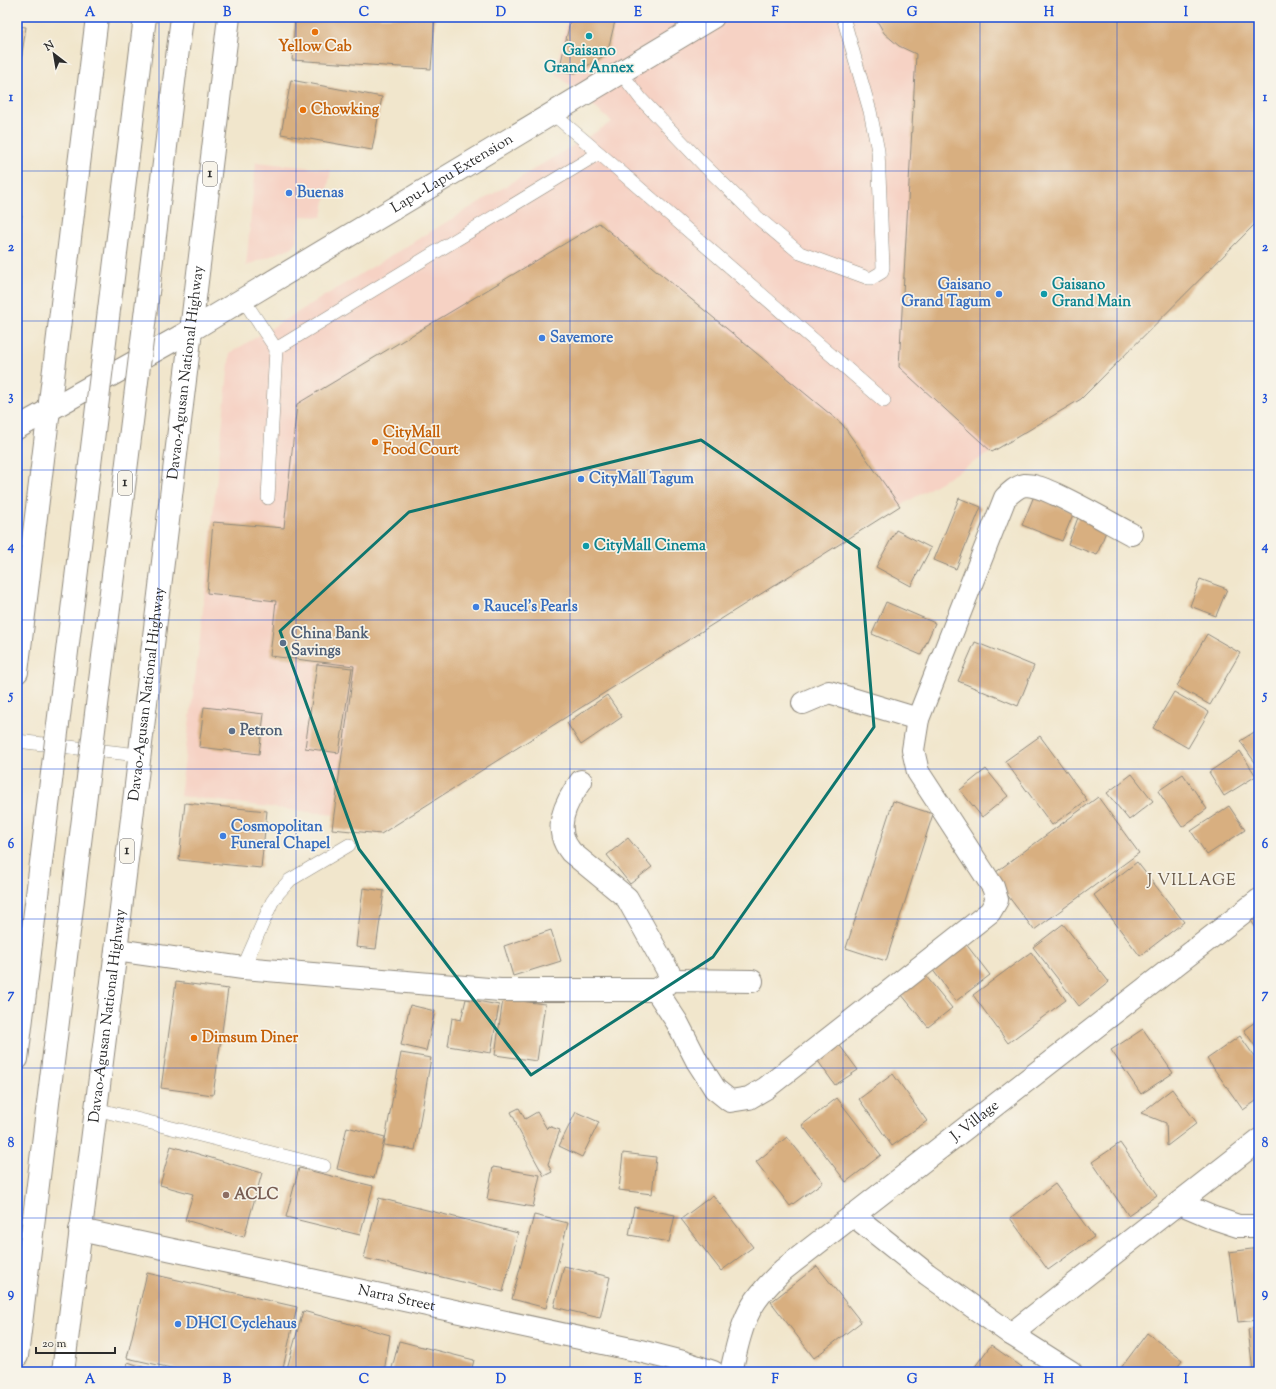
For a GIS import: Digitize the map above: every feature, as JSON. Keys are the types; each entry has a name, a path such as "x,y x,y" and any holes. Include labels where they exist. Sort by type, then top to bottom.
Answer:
{"main road":[{"path":"17,672 23,567 49,410 97,17"},
{"path":"17,1059 145,17"},
{"name":"1","path":"17,1356 182,17"},
{"name":"Davao-Agusan National Highway","path":"63,1372 116,950 138,755 229,17"},
{"name":"Lapu-Lapu Extension","path":"17,428 190,331 713,17"},
{"path":"580,782 570,796 561,820 565,845 571,852 627,898 665,985 677,1022 697,1061 715,1089 730,1101 749,1098 766,1088 990,912 997,900 993,887 918,772 913,750 918,719 1005,498 1011,492 1026,485 1039,487 1073,502 1131,534"},
{"path":"803,703 829,692 918,719"},
{"name":"J. Village","path":"731,1372 740,1334 750,1310 765,1289 783,1270 1259,900"},
{"path":"116,950 243,968 500,990 752,981"},
{"path":"1011,1334 1259,1140"},
{"path":"1179,1203 1214,1218 1238,1226 1259,1226"},
{"path":"852,1215 927,1274 1011,1334 1071,1372"},
{"name":"Narra Street","path":"80,1230 640,1351 683,1362 713,1372"}],"lane":[{"path":"621,73 641,99 702,163 757,217 800,253 868,278 872,278 882,272 883,267 878,151 870,111 843,17"},
{"path":"553,114 884,401"},
{"path":"276,349 599,153"},
{"path":"243,299 276,349 268,498"},
{"path":"17,741 138,755"},
{"path":"243,968 272,902 278,892 290,880 349,845"},
{"path":"96,1109 324,1166"}],"highlighted area":[{"path":"701,440 859,549 874,727 713,957 531,1075 359,849 280,631 409,512"}],"shaded area":[{"name":"CityMall Tagum","path":"568,17 1259,17 1081,399 900,506 381,834 332,829 334,815 180,796 199,647 230,353 612,122 555,73"},
{"path":"256,162 331,170 322,217 301,216 295,246 246,266"}],"building":[{"path":"295,17 435,17 431,69 292,60"},
{"name":"Gaisano Grand Annex","path":"571,17 616,17 607,54 575,73 559,71"},
{"name":"Gaisano Grand Tagum","path":"875,17 1259,17 1259,220 1081,399 992,452 899,367 916,54 899,46 884,33"},
{"path":"17,26 26,27 18,80 17,79"},
{"path":"291,80 382,97 372,150 281,134"},
{"path":"17,214 22,215 18,237 17,237"},
{"name":"CityMall Tagum","path":"599,223 842,424 900,506 381,834 332,829 354,666 270,656 276,601 207,593 213,522 284,528 297,404"},
{"path":"1034,496 1074,512 1062,541 1022,525"},
{"path":"959,498 981,507 956,569 934,560"},
{"path":"1079,515 1108,526 1097,555 1068,544"},
{"path":"896,530 931,548 911,586 876,567"},
{"path":"1200,579 1227,589 1216,616 1190,606"},
{"path":"886,602 935,623 921,655 872,634"},
{"path":"1207,634 1240,653 1210,705 1177,686"},
{"path":"975,642 1034,666 1018,706 958,681"},
{"path":"317,664 352,668 339,753 305,748"},
{"path":"1174,692 1209,712 1188,748 1153,728"},
{"path":"607,695 622,717 581,745 567,723"},
{"name":"Petron","path":"204,707 264,714 259,754 199,747"},
{"path":"1259,729 1259,768 1240,741"},
{"path":"1040,736 1087,800 1052,825 1005,761"},
{"path":"1240,751 1256,776 1224,796 1209,772"},
{"path":"986,769 1008,796 982,817 960,790"},
{"path":"1132,774 1153,801 1129,820 1107,793"},
{"path":"1183,774 1207,809 1182,827 1158,791"},
{"path":"1098,797 1139,853 1034,930 992,875"},
{"path":"893,801 933,814 886,961 846,948"},
{"name":"Cosmopolitan Funeral Chapel","path":"185,803 267,811 261,868 179,860"},
{"path":"1229,806 1245,830 1207,855 1191,831"},
{"path":"628,838 652,867 630,884 607,855"},
{"path":"1137,862 1184,922 1140,956 1094,895"},
{"path":"363,888 384,891 376,949 356,947"},
{"path":"1259,912 1259,932 1249,918"},
{"path":"1063,924 1109,982 1079,1006 1033,947"},
{"path":"551,930 561,961 513,976 504,946"},
{"path":"962,939 990,975 956,1001 929,965"},
{"path":"1031,952 1066,1000 1008,1043 973,995"},
{"path":"921,970 952,1008 928,1027 897,989"},
{"name":"Dimsum Diner","path":"176,982 228,989 213,1095 161,1088"},
{"path":"466,999 499,1005 491,1053 448,1046 452,1018 461,1020"},
{"path":"503,999 545,1004 537,1061 495,1055"},
{"path":"410,1005 435,1011 426,1051 401,1045"},
{"path":"1259,1019 1259,1052 1244,1030"},
{"path":"1143,1029 1173,1073 1141,1094 1111,1050"},
{"path":"1240,1036 1259,1063 1259,1099 1243,1110 1207,1059"},
{"path":"835,1039 858,1070 835,1085 813,1054"},
{"path":"401,1053 431,1058 415,1150 384,1145"},
{"path":"893,1074 927,1121 892,1146 859,1099"},
{"path":"1172,1089 1197,1123 1167,1146 1166,1123 1141,1113"},
{"path":"837,1098 881,1155 846,1182 802,1125"},
{"path":"519,1108 525,1119 537,1112 547,1129 548,1126 560,1130 548,1164 552,1172 544,1176 516,1125 517,1124 511,1112"},
{"path":"576,1112 599,1122 582,1157 559,1146"},
{"path":"347,1127 385,1137 374,1178 337,1169"},
{"path":"787,1137 823,1182 790,1206 756,1162"},
{"path":"1120,1143 1157,1195 1128,1215 1092,1162"},
{"path":"171,1146 262,1173 244,1237 185,1220 193,1194 160,1185"},
{"path":"623,1153 656,1157 652,1194 619,1190"},
{"path":"493,1167 540,1175 533,1207 487,1199"},
{"path":"299,1168 373,1186 360,1235 286,1217"},
{"path":"1055,1184 1094,1237 1048,1270 1010,1218"},
{"path":"713,1195 753,1247 721,1271 681,1219"},
{"path":"379,1198 518,1233 503,1292 364,1258"},
{"path":"634,1207 675,1215 669,1242 629,1235"},
{"path":"534,1215 568,1223 546,1308 512,1299"},
{"path":"1259,1248 1259,1320 1238,1322 1229,1252"},
{"path":"564,1266 610,1277 600,1318 554,1307"},
{"path":"817,1266 861,1322 814,1358 771,1302"},
{"path":"147,1273 297,1307 282,1372 189,1372 127,1358"},
{"path":"303,1311 390,1335 384,1372 286,1372"},
{"path":"1259,1327 1259,1372 1253,1372 1248,1329"},
{"path":"1147,1333 1182,1360 1173,1372 1118,1372"},
{"path":"399,1341 474,1360 471,1372 391,1372"},
{"path":"991,1345 1022,1367 1018,1372 971,1372"},
{"path":"128,1362 157,1372 125,1372"}],"place":[{"name":"Yellow Cab","path":"315,32"},
{"name":"Gaisano Grand Annex","path":"589,36"},
{"name":"Chowking","path":"303,110"},
{"name":"Buenas","path":"289,193"},
{"name":"Gaisano Grand Tagum","path":"999,294"},
{"name":"Gaisano Grand Main","path":"1044,294"},
{"name":"Savemore","path":"542,338"},
{"name":"CityMall Food Court","path":"375,442"},
{"name":"CityMall Tagum","path":"581,479"},
{"name":"CityMall Cinema","path":"586,546"},
{"name":"Raucel's Pearls","path":"476,607"},
{"name":"China Bank Savings","path":"283,643"},
{"name":"Petron","path":"232,731"},
{"name":"Cosmopolitan Funeral Chapel","path":"223,836"},
{"name":"Dimsum Diner","path":"194,1038"},
{"name":"ACLC","path":"226,1195"},
{"name":"DHCI Cyclehaus","path":"178,1324"}],"district":[{"name":"J VILLAGE","path":"1192,881"}]}
